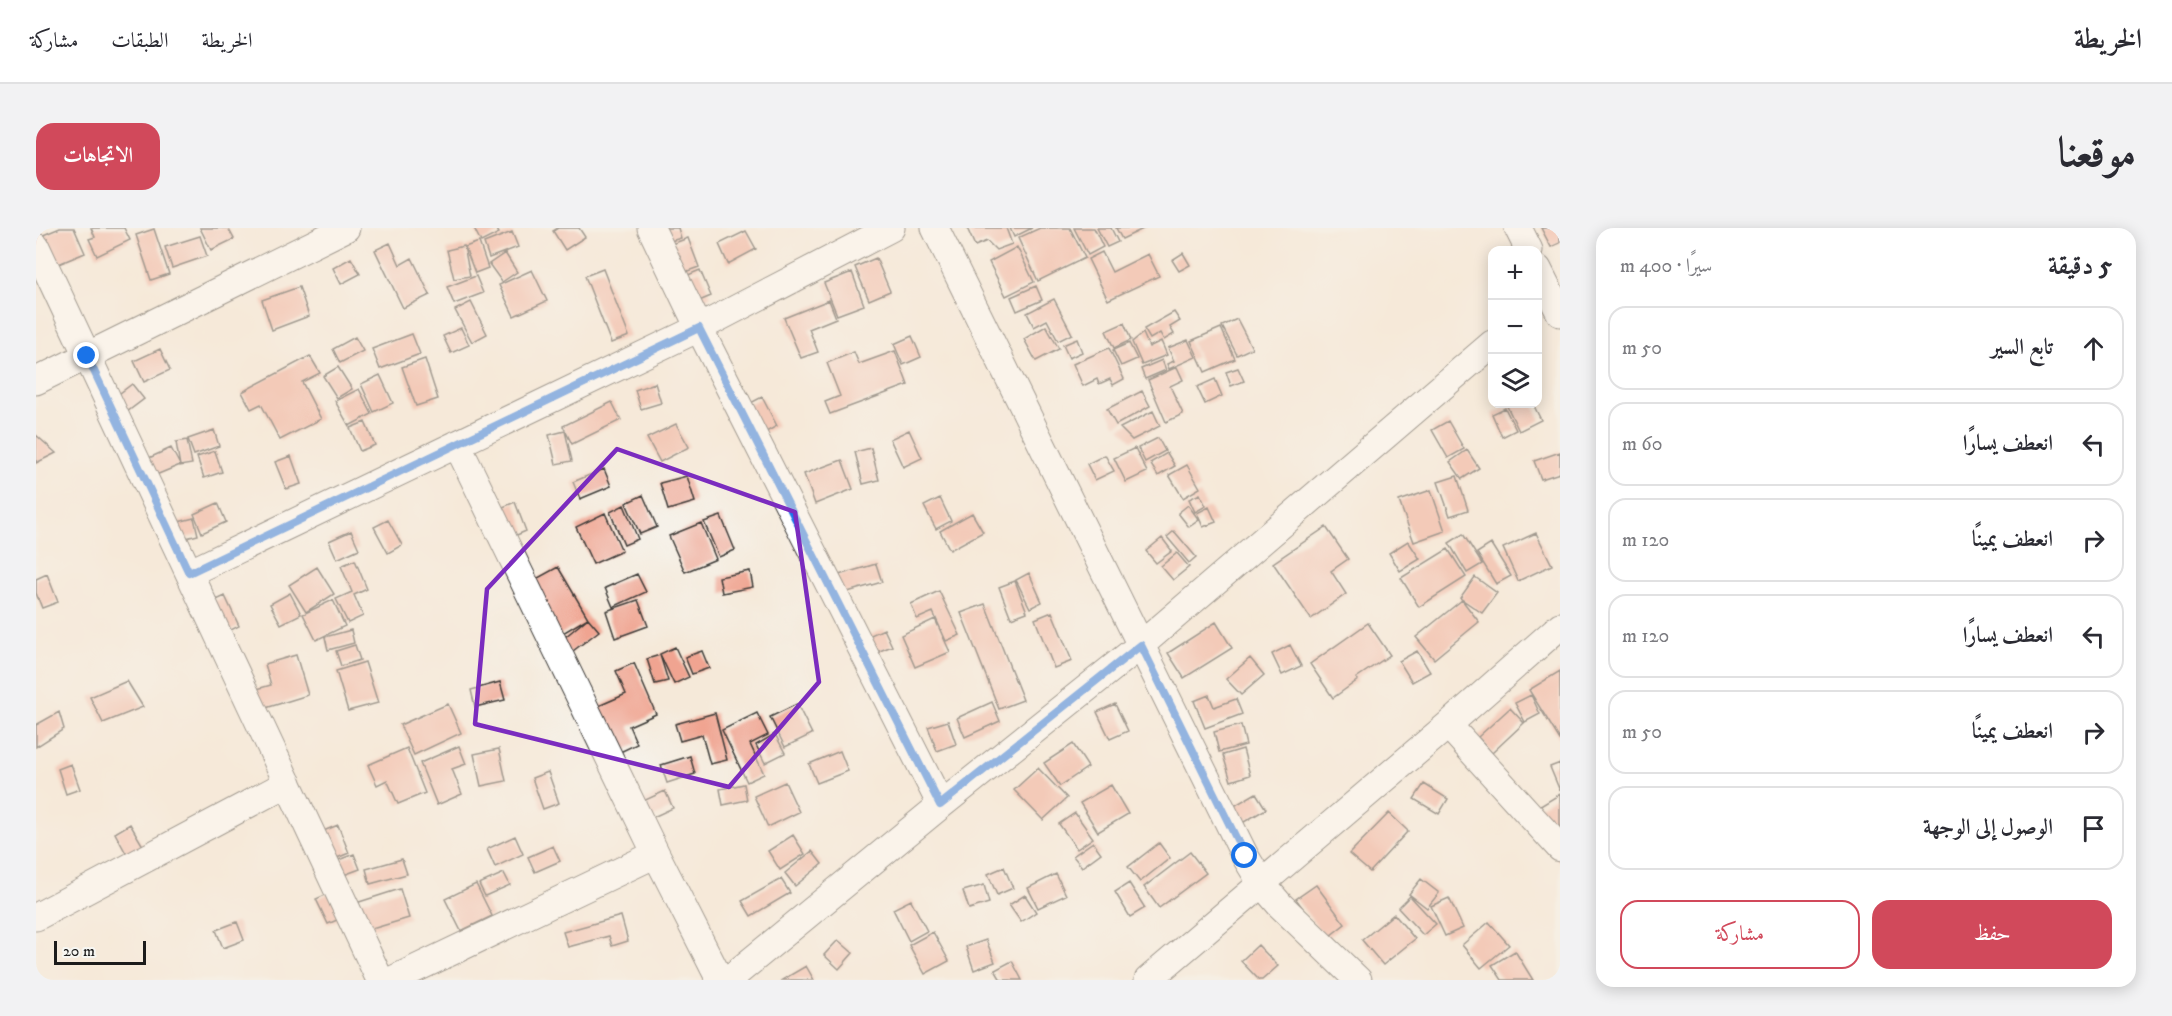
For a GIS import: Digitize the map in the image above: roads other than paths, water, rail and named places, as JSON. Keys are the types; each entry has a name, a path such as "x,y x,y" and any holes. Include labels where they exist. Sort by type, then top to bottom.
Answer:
{"street":[{"path":"36,381 87,356 296,239 346,228"},
{"path":"651,228 699,328 940,805"},
{"path":"189,573 699,328 891,228"},
{"path":"935,228 1245,856 1262,884 1280,905 1358,980"},
{"path":"1518,228 1527,246"},
{"path":"36,247 380,980"},
{"path":"1542,278 1552,300"},
{"path":"728,980 940,805 1141,645 1488,347"},
{"path":"457,444 656,854 720,980"},
{"path":"1148,980 1448,725 1560,626"},
{"path":"1448,725 1560,848"},
{"path":"36,917 288,783"},
{"path":"393,980 656,854"}]}
